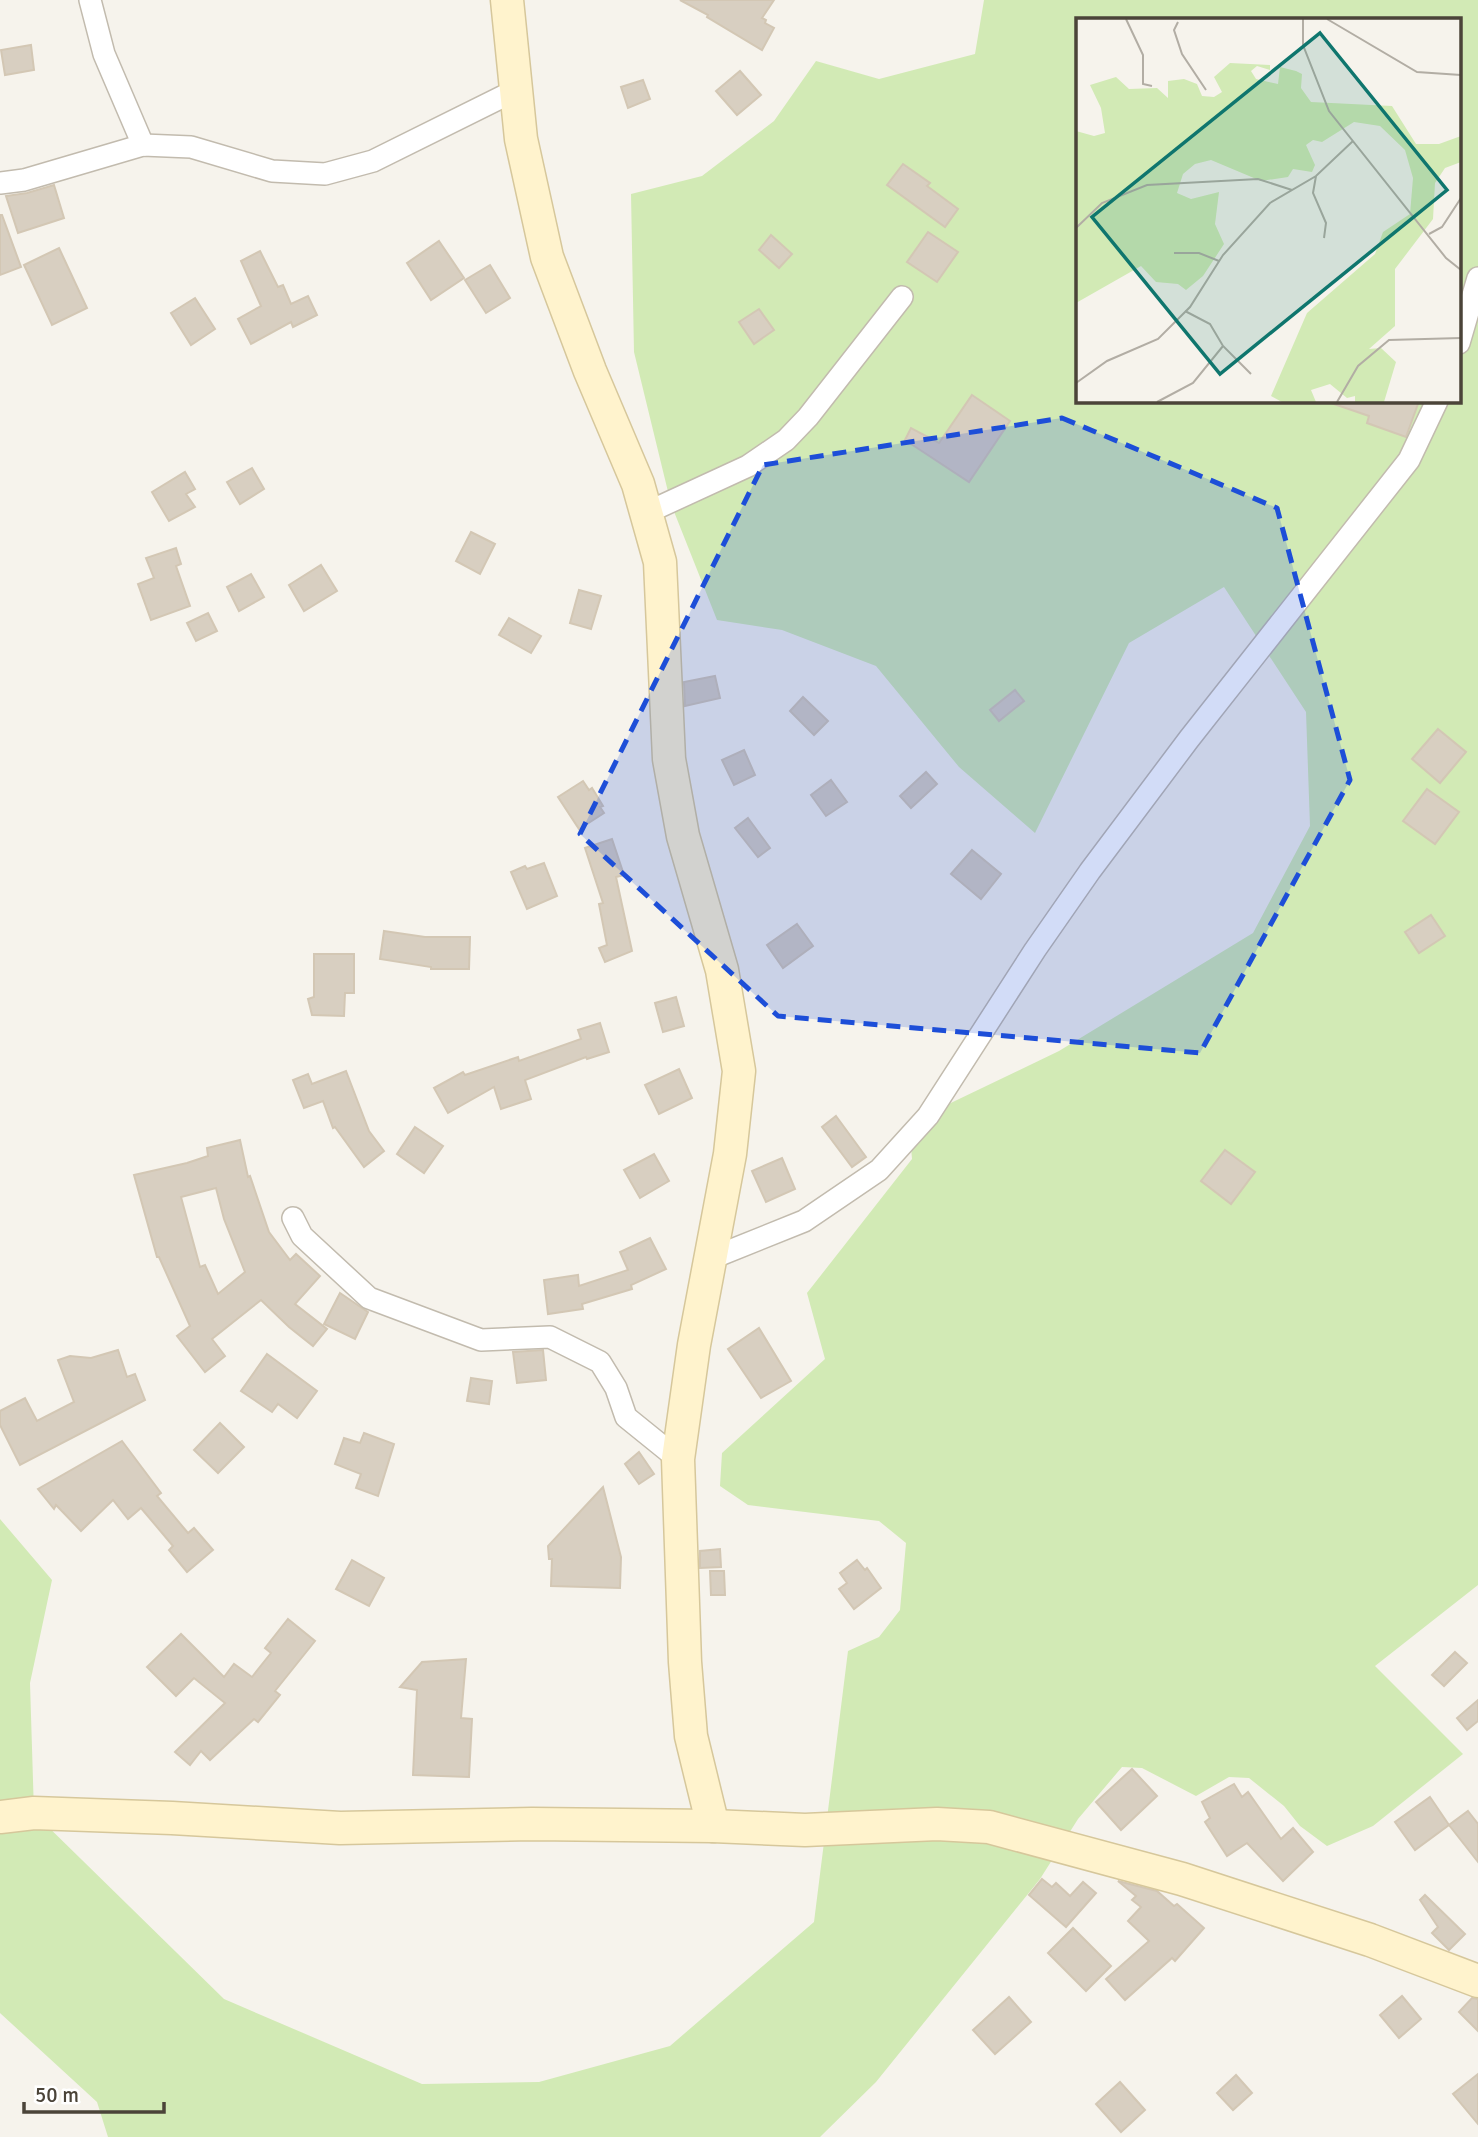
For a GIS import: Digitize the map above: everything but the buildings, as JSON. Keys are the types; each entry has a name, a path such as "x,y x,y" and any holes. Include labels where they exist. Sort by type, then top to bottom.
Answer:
{"street":[{"path":"90,0 104,54 143,145"},
{"path":"507,0 521,139 547,257 590,371 638,484 660,562 669,759 684,836 722,970 739,1071 730,1154 694,1345 678,1459 685,1662 691,1736 713,1826"},
{"path":"0,183 24,180 143,145 191,147 272,171 325,174 373,161 516,90"},
{"path":"1460,340 1478,278"},
{"path":"646,513 748,466 786,440 808,417 902,297"},
{"path":"712,1258 804,1221 879,1170 928,1116 1035,950 1090,871 1189,739 1409,460 1437,402"},
{"path":"293,1218 302,1236 369,1298 481,1340 550,1337 600,1362 616,1388 626,1417 678,1459"},
{"path":"0,1817 34,1813 340,1828 532,1824 805,1830 937,1824 989,1827 1182,1879 1370,1940 1478,1981"}],"highlighted area":[{"path":"1062,418 1277,508 1350,780 1200,1053 778,1016 580,834 763,465"}],"green space":[{"path":"984,0 1478,0 1478,1585 1375,1666 1463,1754 1373,1826 1327,1846 1300,1826 1284,1806 1249,1778 1229,1777 1196,1796 1142,1768 1122,1767 1078,1819 1040,1879 876,2082 820,2137 108,2137 97,2102 0,2013 0,1519 52,1580 30,1683 34,1813 224,1999 422,2084 539,2082 670,2046 814,1922 848,1651 879,1637 900,1610 906,1543 879,1521 748,1505 720,1486 722,1453 825,1359 807,1293 912,1159 909,1123 1059,1051 1253,933 1310,826 1306,712 1224,587 1129,643 1035,833 959,767 876,666 782,630 717,620 671,504 634,352 631,194 702,176 774,121 816,61 879,79 975,54"}]}
